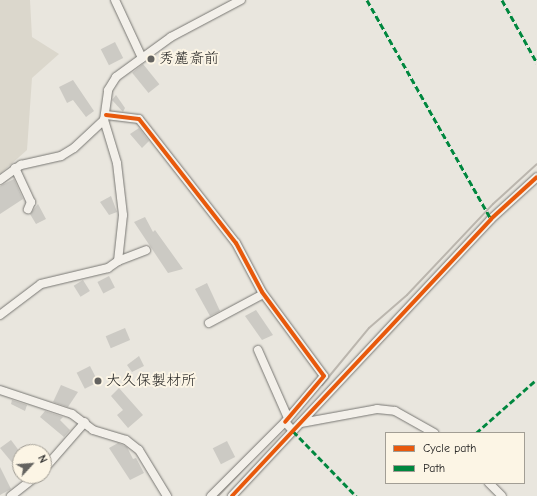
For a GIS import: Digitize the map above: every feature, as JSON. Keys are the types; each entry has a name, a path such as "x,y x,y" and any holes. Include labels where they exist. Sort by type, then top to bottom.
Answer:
{"street":[{"path":"115,0 142,58"},
{"path":"118,261 123,215 117,163 105,118 108,90 116,77 142,58 204,17 241,0"},
{"path":"0,180 15,168 61,156 96,131 105,118"},
{"path":"105,118 139,119 236,243 261,295 321,372 288,424 232,496"},
{"path":"15,168 31,202 28,209"},
{"path":"300,423 491,219 537,177"},
{"path":"0,315 41,284 108,268 118,261 146,250"},
{"path":"209,323 261,295"},
{"path":"258,350 288,424"},
{"path":"0,390 84,422 93,430 126,440 139,450 164,496"},
{"path":"212,496 288,424 377,409 395,411 432,432"},
{"path":"52,460 84,422"},
{"path":"11,496 27,484"},
{"path":"490,484 502,496"}],"shaded area":[{"path":"0,0 30,0 32,37 59,54 32,78 27,150 0,174"}],"building":[{"path":"115,42 123,58 109,65 101,49"},
{"path":"143,64 159,84 148,93 132,73"},
{"path":"73,80 94,111 86,117 73,100 67,103 59,87"},
{"path":"116,95 125,108 123,112 112,100"},
{"path":"139,128 149,141 142,148 130,134"},
{"path":"14,179 23,199 0,214 0,186"},
{"path":"111,196 117,212 109,215 100,202"},
{"path":"38,204 46,219 36,224 30,214"},
{"path":"145,217 153,232 155,230 183,269 168,273 134,222"},
{"path":"109,276 115,288 103,293 97,282"},
{"path":"83,280 90,291 81,297 74,286"},
{"path":"207,283 220,311 210,316 195,289"},
{"path":"256,310 273,335 262,340 245,316"},
{"path":"125,328 130,340 111,348 106,336"},
{"path":"139,356 144,366 132,372 127,365"},
{"path":"90,366 98,382 85,389 77,373"},
{"path":"61,385 78,392 68,407 53,402"},
{"path":"119,388 143,415 128,428 117,415 123,410 111,396"},
{"path":"12,400 27,405 25,411 11,404"},
{"path":"45,411 63,417 60,420 70,430 64,437 40,417"},
{"path":"11,440 14,444 12,444 12,462 0,448"},
{"path":"227,441 235,457 221,464 213,448"},
{"path":"118,443 127,447 133,459 136,458 144,473 130,480 109,448"},
{"path":"0,467 11,489 0,495"}],"waterway":[{"path":"322,385 369,328 407,295 493,204 537,164"},
{"path":"218,496 251,461"}],"marked path":[{"path":"367,0 491,219"},
{"path":"502,0 537,63"},
{"path":"477,432 537,379"},
{"path":"293,431 356,496"}],"cycle path":[{"path":"106,115 139,119 236,243 262,292 324,376 285,422"},
{"path":"232,496 491,219 537,177"}],"place":[{"name":"秀麓斎前","path":"151,59"},
{"name":"大久保製材所","path":"98,381"}]}
